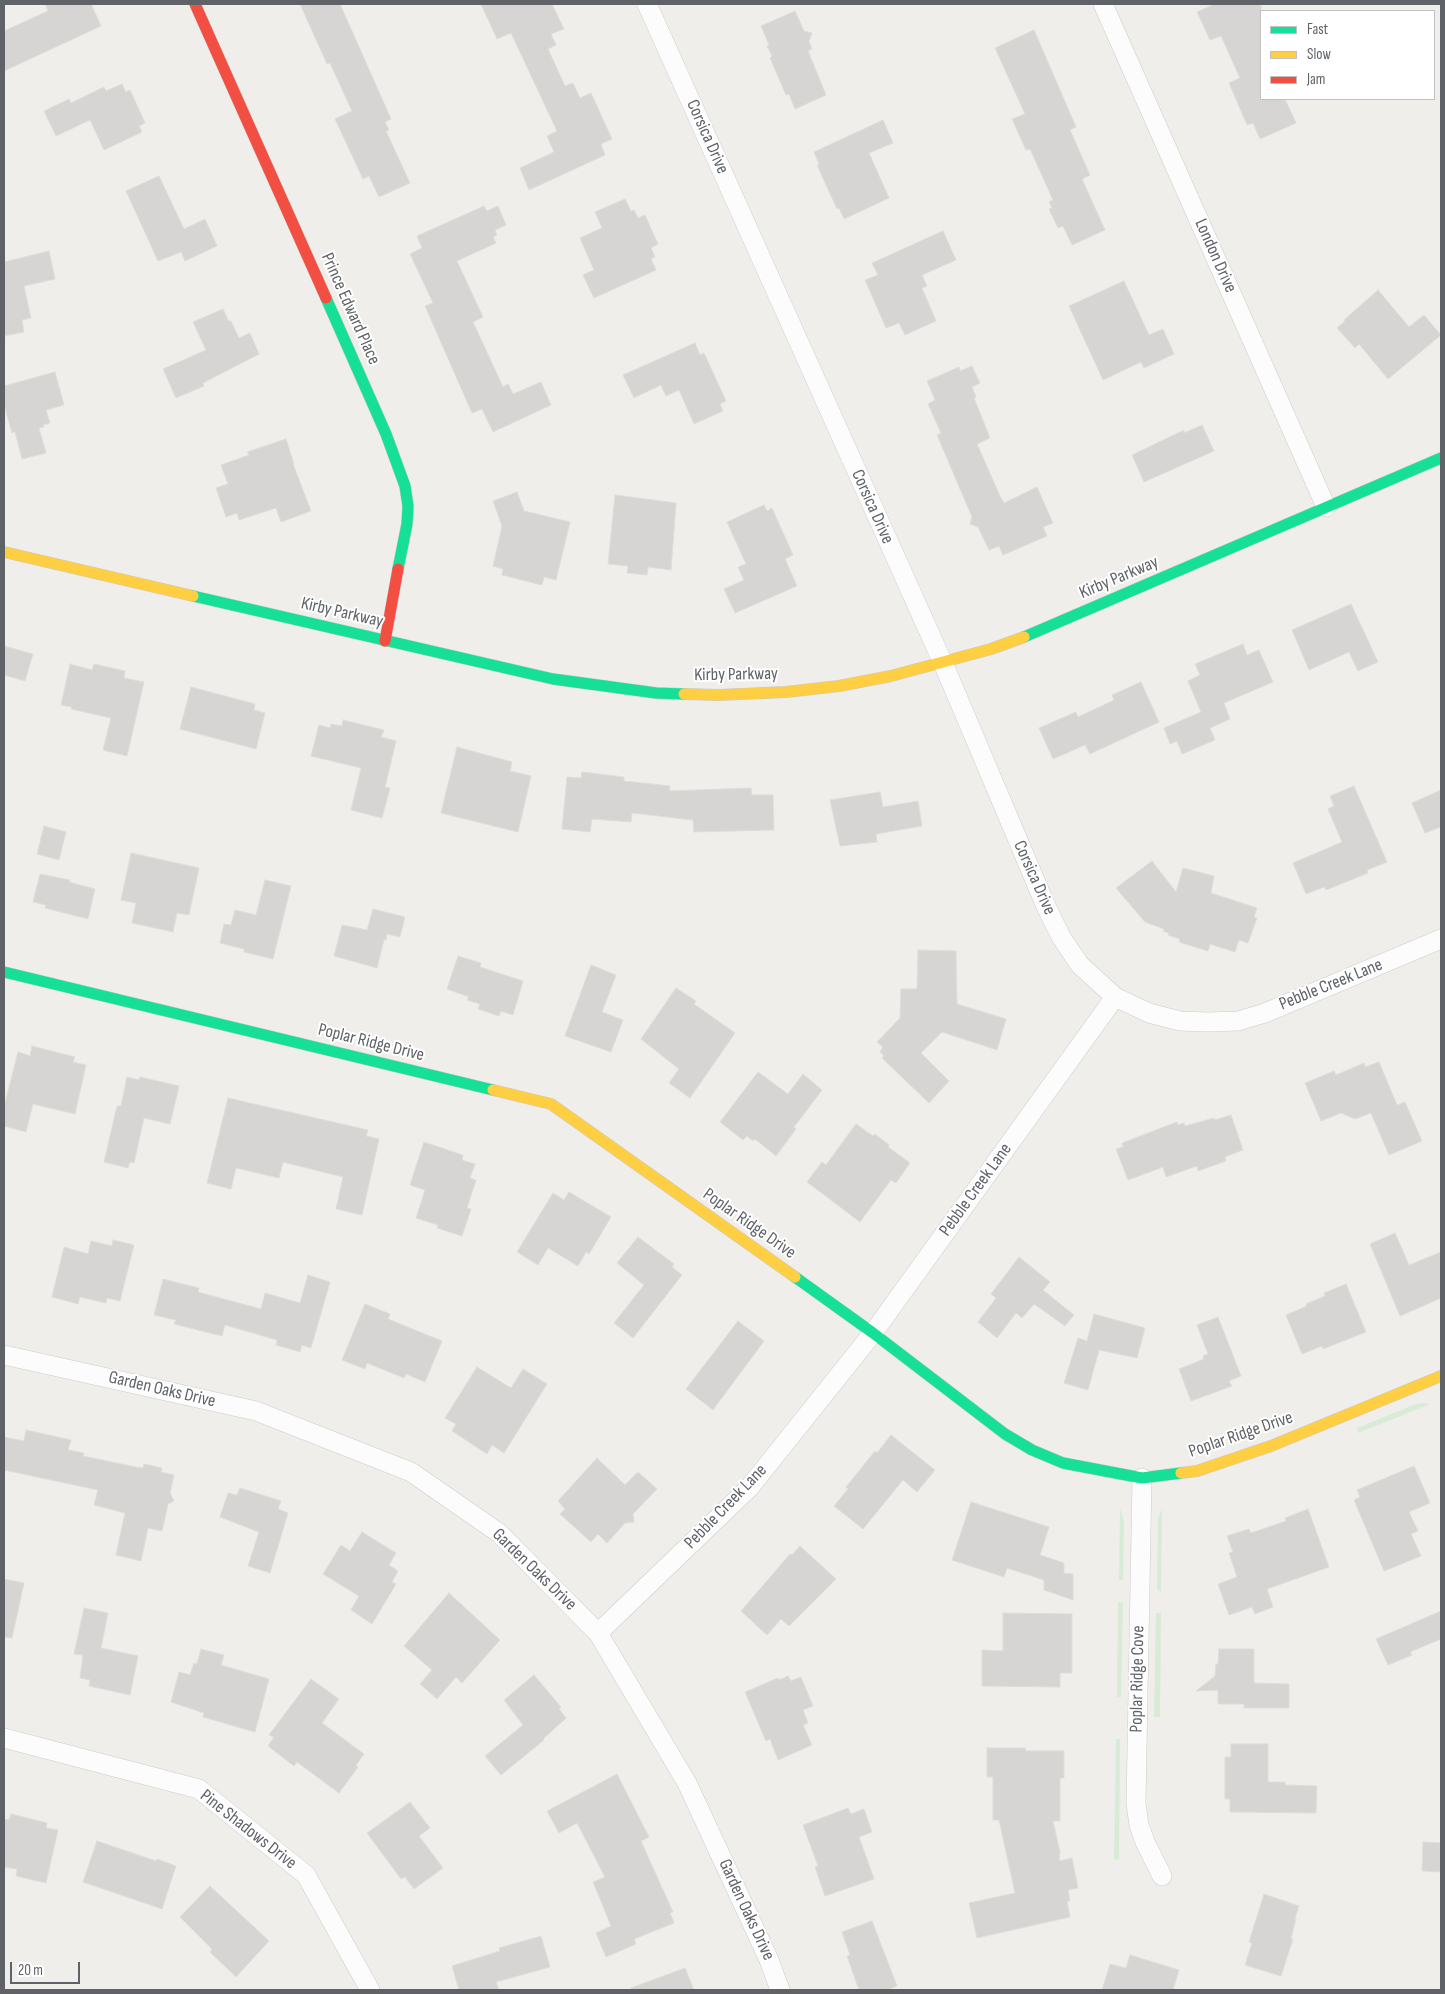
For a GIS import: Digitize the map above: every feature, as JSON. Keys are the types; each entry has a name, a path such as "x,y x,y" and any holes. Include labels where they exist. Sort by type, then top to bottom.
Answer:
{"street":[{"name":"Prince Edward Place","path":"195,4 386,434 405,486 408,506 407,524 385,641"},
{"name":"Corsica Drive","path":"647,4 943,664 1060,937 1080,965 1115,997"},
{"name":"London Drive","path":"1103,4 1326,507"},
{"name":"Kirby Parkway","path":"4,552 553,679 656,693 719,695 786,692 848,684 943,664 991,649 1039,631 1441,458"},
{"name":"Pebble Creek Lane","path":"598,1633 749,1488 873,1333 1115,997 1149,1013 1180,1021 1238,1021 1265,1013 1441,939"},
{"name":"Poplar Ridge Drive","path":"4,972 551,1104 873,1333 1005,1434 1032,1450 1063,1463 1142,1478 1197,1471 1237,1459 1441,1376"},
{"name":"Garden Oaks Drive","path":"4,1355 256,1411 411,1472 499,1533 598,1633 687,1782 769,1960 780,1990"},
{"name":"Poplar Ridge Cove","path":"1142,1478 1136,1804 1139,1825 1145,1842 1162,1876"},
{"name":"Pine Shadows Drive","path":"4,1738 199,1789 306,1875 370,1990"}],"green space":[{"path":"1416,1404 1430,1404 1358,1433 1357,1428"},
{"path":"1120,1509 1124,1521 1123,1580 1119,1580"},
{"path":"1162,1509 1161,1592 1157,1589 1158,1519"},
{"path":"1118,1602 1123,1603 1121,1697 1117,1697"},
{"path":"1156,1613 1161,1613 1160,1717 1154,1717"},
{"path":"1116,1739 1120,1739 1119,1859 1114,1860"}],"building":[{"path":"45,4 91,4 101,26 4,71 4,31 48,11"},
{"path":"300,4 340,4 391,119 385,122 389,130 386,131 410,183 379,197 369,176 363,179 335,119 352,111 330,63 327,64"},
{"path":"481,4 552,4 564,29 551,34 556,45 548,49 565,86 573,83 580,98 591,93 612,139 601,144 605,155 529,190 520,168 554,152 547,136 557,131 511,33 497,39"},
{"path":"1215,4 1261,4 1260,100 1285,100 1296,123 1260,139 1253,123 1247,125 1229,83 1240,78 1221,36 1210,40 1197,12"},
{"path":"795,11 804,31 812,33 809,41 812,49 808,51 826,95 795,109 789,94 786,95 770,58 772,56 767,46 769,45 761,26"},
{"path":"1034,30 1076,127 1070,130 1090,175 1082,179 1105,230 1072,245 1063,226 1058,228 1049,209 1052,208 1049,202 1053,200 1030,149 1026,150 1012,119 1025,114 995,48"},
{"path":"122,84 126,92 130,90 145,123 139,126 142,132 104,150 90,120 56,136 44,111 69,99 71,103 104,87 106,91"},
{"path":"883,120 893,143 869,153 889,198 844,219 839,208 837,209 817,165 819,164 814,152"},
{"path":"159,176 184,229 205,219 217,246 185,261 181,252 158,261 126,191"},
{"path":"625,199 631,211 634,210 638,218 645,215 658,244 651,248 655,257 651,259 656,270 594,298 583,275 594,270 580,238 602,228 595,212"},
{"path":"484,206 487,211 498,206 506,225 495,230 497,235 493,237 496,243 457,261 483,317 473,322 503,387 508,384 513,394 541,382 551,405 493,432 482,409 472,413 425,306 433,303 410,254 422,248 417,236"},
{"path":"943,231 956,260 922,275 927,286 922,288 936,321 905,335 899,323 886,328 865,280 878,275 872,263"},
{"path":"49,251 55,279 24,286 31,318 22,320 24,332 4,336 4,262"},
{"path":"1124,281 1149,335 1163,329 1174,354 1144,368 1141,362 1103,380 1069,306"},
{"path":"1378,290 1409,327 1424,315 1441,335 1388,379 1359,344 1355,348 1337,328"},
{"path":"223,309 239,338 250,333 259,354 203,383 204,386 176,398 163,369 206,350 193,322"},
{"path":"695,343 700,355 704,353 726,401 720,404 723,411 694,424 679,390 666,396 661,385 634,398 623,375"},
{"path":"972,366 980,383 972,387 976,397 974,398 990,438 977,444 1000,496 1004,503 1037,487 1053,523 1043,527 1047,536 1003,555 999,546 989,550 978,527 970,524 972,517 937,435 941,433 928,404 935,400 927,381 959,367 960,371"},
{"path":"55,372 64,405 46,410 50,423 39,428 46,453 22,459 15,432 12,433 4,404 4,386"},
{"path":"1202,425 1214,451 1144,482 1132,455 1184,430 1184,433"},
{"path":"286,439 293,464 311,511 281,522 276,508 239,520 237,513 226,517 216,488 228,484 221,465 249,455 247,452"},
{"path":"517,492 524,511 570,522 556,580 544,577 542,585 502,575 503,569 493,566 502,526 493,501"},
{"path":"615,495 676,503 671,570 648,567 647,575 627,573 628,566 608,564"},
{"path":"764,505 767,511 772,508 793,555 785,559 797,586 735,613 724,589 744,580 738,567 746,564 727,522"},
{"path":"1351,604 1378,662 1358,671 1349,652 1309,670 1292,630"},
{"path":"1243,644 1247,655 1259,650 1273,682 1224,703 1230,719 1210,728 1215,740 1182,754 1177,741 1170,744 1164,728 1201,712 1188,681 1200,675 1195,664"},
{"path":"4,646 33,654 25,681 4,675"},
{"path":"70,664 92,670 94,664 125,671 124,678 144,682 127,756 103,750 111,718 61,705"},
{"path":"1141,682 1159,722 1090,754 1085,745 1053,759 1039,728 1076,712 1078,717 1114,700 1112,695"},
{"path":"191,687 255,704 254,710 265,713 256,749 180,729"},
{"path":"343,720 384,730 381,737 396,741 385,787 390,788 382,818 351,810 361,768 311,756 319,725 330,728 331,724 342,726"},
{"path":"457,747 512,762 510,771 531,776 518,832 441,813"},
{"path":"582,772 624,777 624,781 670,786 669,791 751,788 752,795 773,795 774,830 694,832 693,820 632,813 631,822 592,819 590,832 562,829 567,777 581,778"},
{"path":"1354,786 1387,862 1367,870 1368,873 1326,890 1324,887 1306,894 1293,863 1342,842 1328,809 1334,806 1330,796"},
{"path":"1441,790 1441,827 1425,833 1412,803"},
{"path":"880,792 883,807 918,801 922,826 876,834 877,842 840,846 830,800"},
{"path":"44,826 66,832 59,860 37,854"},
{"path":"131,853 199,868 189,915 177,913 173,932 132,923 136,903 121,900"},
{"path":"1152,861 1176,892 1183,868 1214,876 1211,893 1257,908 1254,917 1257,918 1248,943 1239,940 1235,952 1210,944 1208,951 1179,942 1180,939 1168,935 1169,933 1163,931 1164,929 1145,922 1116,888"},
{"path":"40,874 70,880 69,882 95,889 88,919 45,908 46,905 33,902"},
{"path":"265,880 291,886 273,959 244,952 244,949 220,943 224,924 231,925 235,910 256,915"},
{"path":"373,909 405,917 400,937 387,934 377,968 334,956 342,925 367,930"},
{"path":"918,950 956,951 957,1004 1006,1019 997,1050 942,1032 921,1053 949,1081 929,1103 882,1058 884,1056 880,1052 883,1047 877,1042 900,1018 901,989 917,989"},
{"path":"458,956 481,963 480,967 523,981 513,1015 501,1011 499,1016 478,1009 480,1004 467,1000 469,997 447,989"},
{"path":"591,965 616,975 602,1012 623,1020 611,1052 565,1036"},
{"path":"676,988 696,1001 694,1004 735,1033 690,1098 669,1083 679,1069 641,1039"},
{"path":"32,1046 75,1057 73,1062 86,1065 75,1114 33,1104 26,1132 4,1126 4,1107 18,1052 30,1056"},
{"path":"1379,1062 1397,1105 1405,1102 1422,1141 1389,1155 1371,1113 1355,1119 1341,1113 1321,1121 1305,1083 1334,1071 1336,1075 1364,1063 1365,1067"},
{"path":"758,1072 788,1094 803,1074 822,1090 794,1127 796,1129 776,1156 755,1139 753,1141 747,1136 743,1140 720,1122"},
{"path":"127,1077 139,1080 140,1077 179,1086 170,1124 144,1118 134,1163 130,1162 128,1168 104,1162 117,1106 121,1106"},
{"path":"228,1098 368,1130 366,1136 379,1139 362,1215 336,1209 343,1177 283,1162 279,1178 236,1168 231,1189 207,1183"},
{"path":"1231,1115 1243,1150 1225,1157 1226,1161 1198,1171 1197,1166 1166,1177 1163,1167 1128,1180 1116,1149 1123,1147 1122,1143 1177,1122 1178,1125 1184,1123 1185,1126"},
{"path":"856,1124 873,1136 875,1134 889,1145 888,1147 910,1163 896,1183 891,1180 860,1222 807,1182 822,1162 826,1165"},
{"path":"424,1142 463,1155 462,1160 475,1164 470,1178 476,1180 467,1208 471,1209 462,1236 437,1228 438,1225 416,1218 425,1190 410,1185"},
{"path":"569,1192 611,1217 589,1254 586,1252 578,1266 548,1248 538,1265 517,1252 553,1193 564,1200"},
{"path":"1395,1233 1409,1265 1441,1252 1441,1298 1400,1316 1370,1244"},
{"path":"638,1237 674,1264 672,1267 682,1275 633,1338 614,1323 644,1285 617,1263"},
{"path":"113,1240 134,1245 120,1301 107,1298 106,1303 80,1297 78,1304 52,1297 64,1247 88,1254 91,1241 112,1246"},
{"path":"1019,1257 1050,1282 1043,1290 1074,1315 1065,1326 1034,1304 1022,1318 1016,1313 997,1338 978,1322 996,1298 991,1294"},
{"path":"308,1275 330,1282 311,1348 302,1345 300,1352 276,1345 277,1340 225,1325 222,1336 174,1324 176,1320 154,1315 163,1279 199,1288 198,1292 261,1309 265,1293 300,1303"},
{"path":"1346,1284 1366,1332 1323,1349 1322,1346 1302,1354 1286,1315 1325,1296 1324,1293"},
{"path":"365,1304 390,1314 388,1319 442,1341 425,1382 406,1374 404,1378 367,1363 365,1369 342,1360"},
{"path":"1094,1314 1145,1328 1137,1358 1099,1350 1088,1390 1064,1383 1078,1338 1087,1341"},
{"path":"1218,1317 1241,1376 1229,1381 1232,1386 1191,1401 1179,1369 1204,1359 1203,1356 1208,1354 1197,1325"},
{"path":"738,1321 764,1341 713,1410 686,1389"},
{"path":"477,1367 511,1388 523,1369 547,1384 504,1453 492,1445 487,1454 452,1431 456,1424 445,1418"},
{"path":"26,1430 71,1440 68,1450 84,1453 83,1456 143,1468 144,1464 162,1468 161,1472 174,1475 170,1493 174,1501 168,1504 162,1531 148,1528 141,1561 116,1555 125,1513 94,1505 98,1490 4,1470 4,1437 24,1441"},
{"path":"891,1435 935,1470 917,1492 903,1480 863,1529 834,1506 848,1489 846,1487 875,1451 877,1453"},
{"path":"597,1458 625,1485 638,1472 657,1489 633,1514 634,1522 625,1523 607,1543 598,1534 591,1542 560,1514 565,1509 558,1501"},
{"path":"1414,1466 1430,1503 1409,1512 1418,1531 1411,1534 1421,1556 1384,1571 1354,1500 1360,1497 1357,1490"},
{"path":"240,1488 281,1501 278,1509 288,1513 270,1573 248,1566 259,1532 220,1517 228,1493 237,1495"},
{"path":"971,1502 1049,1527 1040,1555 1064,1563 1064,1573 1073,1574 1073,1600 1044,1590 1044,1580 1007,1568 1004,1577 952,1560"},
{"path":"1308,1509 1329,1567 1267,1589 1273,1607 1255,1614 1252,1607 1229,1615 1218,1584 1237,1577 1229,1553 1233,1552 1227,1536 1249,1529 1251,1533 1286,1521 1285,1518"},
{"path":"362,1532 396,1553 389,1565 398,1571 392,1582 396,1584 372,1624 351,1610 359,1596 323,1574 341,1545 350,1551"},
{"path":"800,1546 836,1579 789,1626 781,1619 767,1635 741,1611 790,1554 792,1555"},
{"path":"4,1579 24,1583 12,1638 4,1637"},
{"path":"449,1593 500,1640 462,1683 456,1677 437,1699 420,1684 432,1670 404,1646"},
{"path":"84,1608 108,1613 101,1648 138,1656 130,1695 89,1686 90,1680 80,1678 83,1655 74,1654"},
{"path":"1441,1611 1441,1639 1410,1652 1412,1655 1388,1665 1376,1639"},
{"path":"1003,1613 1072,1614 1072,1673 1060,1673 1060,1687 982,1686 982,1650 1003,1651"},
{"path":"201,1649 224,1655 221,1665 269,1679 255,1732 203,1717 204,1713 171,1702 179,1672 190,1675 194,1663 197,1664"},
{"path":"1219,1649 1254,1649 1254,1683 1289,1684 1289,1708 1244,1708 1244,1704 1218,1704 1218,1690 1196,1691 1215,1676"},
{"path":"534,1675 561,1707 559,1709 566,1718 544,1740 501,1775 485,1756 523,1725 504,1700"},
{"path":"788,1676 791,1681 801,1677 813,1706 803,1710 808,1723 803,1725 812,1745 778,1760 770,1739 766,1741 745,1692 778,1678 779,1680"},
{"path":"311,1679 339,1699 322,1723 364,1754 356,1765 358,1767 339,1793 297,1762 294,1766 268,1746 274,1737 269,1735"},
{"path":"1231,1744 1268,1744 1268,1782 1285,1782 1285,1785 1317,1786 1316,1813 1230,1812 1230,1799 1225,1799 1225,1757 1231,1757"},
{"path":"987,1748 1064,1751 1064,1778 1060,1778 1060,1821 1053,1821 1060,1852 1059,1861 1072,1858 1078,1888 1068,1890 1070,1901 1067,1901 1070,1917 977,1938 969,1903 1015,1893 999,1820 993,1820 993,1777 987,1777"},
{"path":"617,1774 649,1837 641,1841 673,1912 670,1913 674,1923 634,1939 636,1944 606,1957 596,1933 611,1926 593,1882 605,1877 577,1823 559,1833 547,1811"},
{"path":"410,1802 430,1828 419,1836 443,1868 414,1889 405,1877 401,1879 367,1833"},
{"path":"848,1808 851,1814 864,1809 872,1832 859,1837 874,1879 825,1896 815,1867 818,1866 803,1825"},
{"path":"11,1814 47,1823 46,1828 58,1830 46,1883 16,1876 17,1869 4,1867 4,1819 9,1820"},
{"path":"97,1841 176,1866 162,1909 83,1882"},
{"path":"1423,1842 1441,1843 1441,1872 1422,1871"},
{"path":"210,1886 269,1941 236,1977 210,1952 212,1949 180,1917"},
{"path":"1264,1894 1299,1906 1291,1939 1293,1939 1281,1976 1245,1965 1252,1943 1249,1942"},
{"path":"872,1921 897,1986 887,1990 859,1990 847,1956 850,1955 842,1932"},
{"path":"541,1936 550,1967 496,1982 499,1990 459,1990 452,1966 500,1951 499,1948"},
{"path":"1130,1955 1179,1970 1173,1990 1102,1990 1110,1964 1126,1968"},
{"path":"685,1968 694,1990 631,1990 631,1988"}],"traffic: fast":[{"path":"326,298 386,434 405,486 408,506 407,524 398,569"},
{"path":"1024,637 1441,458"},
{"path":"193,596 553,679 656,693 684,694"},
{"path":"4,972 493,1090"},
{"path":"795,1277 873,1333 1005,1434 1032,1450 1063,1463 1142,1478 1181,1473"}],"traffic: slow":[{"path":"4,552 193,596"},
{"path":"684,694 719,695 786,692 839,686 891,676 991,649 1024,637"},
{"path":"493,1090 551,1104 795,1277"},
{"path":"1181,1473 1197,1471 1271,1446 1441,1376"}],"traffic: jam":[{"path":"195,4 326,298"},
{"path":"385,641 398,569"}]}
